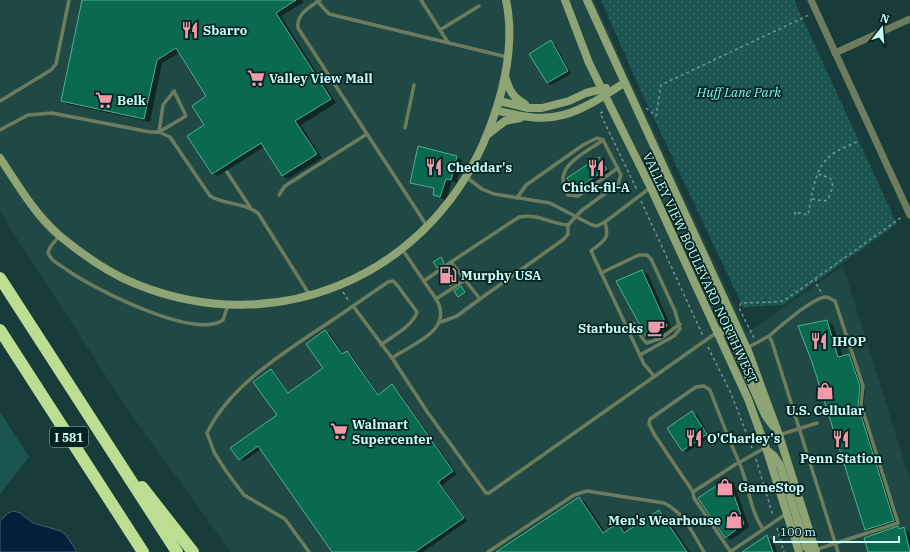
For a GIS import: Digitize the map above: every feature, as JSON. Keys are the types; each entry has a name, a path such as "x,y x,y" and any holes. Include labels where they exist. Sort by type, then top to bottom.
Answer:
{"highway":[{"name":"I 581","path":"0,278 177,552"},
{"name":"I 581","path":"0,330 141,549"},
{"path":"103,437 193,552"}],"main road":[{"path":"0,158 25,196 60,236 97,264 135,284 177,298 228,305 277,303 310,297 334,289 374,268 402,249 445,207 466,177 487,134 496,110 505,73 509,22 506,0"},
{"name":"VALLEY VIEW BOULEVARD NORTHWEST","path":"565,0 576,31 603,92 651,188 748,399 767,449 799,552"},
{"name":"VALLEY VIEW BOULEVARD NORTHWEST","path":"587,0 747,348 779,435 815,551"},
{"path":"505,73 508,85 516,100 538,108"},
{"path":"496,110 525,117 541,118 573,113 585,108 603,92 624,83"},
{"path":"498,101 538,108 555,106 586,92 603,92"},
{"path":"487,134 505,121 525,117"},
{"path":"717,332 725,331 730,335 765,415 779,435"},
{"path":"767,449 774,456 780,466 806,547 810,551 815,551"}],"street":[{"path":"811,0 908,203 910,215"},
{"path":"835,53 910,19"}],"lane":[{"path":"0,101 50,70 56,64 69,0"},
{"path":"427,226 298,28 299,18 318,0 329,14 447,41 507,57"},
{"path":"420,0 447,41"},
{"path":"440,30 480,6"},
{"path":"405,128 414,85"},
{"path":"174,91 186,116 159,132 163,105 174,91"},
{"path":"0,130 28,115 52,113 150,132 159,132 170,137 210,196 215,199 250,208 258,213 310,297"},
{"path":"279,195 285,186 367,134"},
{"path":"440,322 457,316 564,239 568,234 568,225 576,216 618,184 621,175 603,140 597,138 583,145 532,180 526,185 517,198"},
{"path":"603,140 585,152 564,171 562,180 564,188 568,195 578,196 618,168"},
{"path":"227,172 250,208"},
{"path":"466,177 482,189 494,194 550,202 592,226 597,226 605,222 651,188"},
{"path":"424,281 520,217 527,215 568,225"},
{"path":"605,222 608,234 607,238 591,251 644,364 654,376"},
{"path":"60,236 50,246 48,252 51,259 96,289 119,300 167,317 209,325 219,324 223,320 228,305"},
{"path":"392,358 422,340 438,326 442,309 402,249"},
{"path":"601,273 639,255 647,255 651,259 680,324 680,329 674,336 640,355"},
{"path":"451,262 480,300"},
{"path":"436,299 465,280"},
{"path":"310,552 285,519 244,495 214,452 208,433 215,418 251,378 388,282 393,281 417,312 415,319 381,345"},
{"path":"747,348 769,336 804,308 821,298 827,297 834,301 863,386 861,405 898,523 815,551"},
{"path":"353,306 392,358 428,413 486,493 489,493 568,439 717,332"},
{"path":"626,326 633,323 637,327 644,341 647,343 661,338 680,324"},
{"path":"769,336 838,552"},
{"path":"763,529 756,519 739,462 729,441 710,390 704,386 696,387 650,419 649,424 693,492 694,498 730,552 787,513"},
{"path":"779,435 817,423"},
{"path":"693,492 739,462 767,449"},
{"path":"488,552 574,495 587,491 664,503 674,507 686,521 704,552"}],"path":[{"path":"642,105 656,116 661,85 816,12"},
{"path":"603,112 600,113 705,341 730,391 754,454 784,552"},
{"path":"795,215 796,212 808,215 818,174 830,155 859,141"},
{"path":"812,199 824,201 830,196 832,185 830,178 818,174"},
{"path":"753,333 740,308 740,302 782,301 899,218 910,215"},
{"path":"816,278 816,284 820,290 821,298"},
{"path":"334,289 343,292 353,306"}],"shaded area":[{"path":"0,0 594,0 747,333 843,266 910,480 910,552 231,552 128,410 0,212"},
{"path":"14,511 20,513 33,523 61,531 66,535 77,552 0,552 0,521 8,513"}],"green space":[{"name":"Huff Lane Park","path":"601,0 794,0 897,224 783,305 743,307 640,89"},
{"path":"0,412 29,457 0,494"}],"building":[{"name":"Valley View Mall","path":"82,0 296,0 276,13 331,99 295,121 317,154 282,176 261,143 212,174 187,136 204,125 192,106 206,96 176,48 157,60 144,119 61,101"},
{"path":"551,40 568,71 547,83 529,54"},
{"name":"Cheddar's","path":"418,146 457,156 451,180 446,179 440,197 433,195 434,188 410,183"},
{"path":"599,157 607,169 574,190 567,178"},
{"path":"441,257 444,263 437,268 433,262"},
{"path":"448,268 457,281 450,286 441,273"},
{"path":"642,270 667,326 646,337 616,281"},
{"path":"461,286 465,292 458,297 454,291"},
{"path":"827,320 838,357 849,354 860,386 858,406 894,521 865,530 812,362 798,326"},
{"name":"Walmart Supercenter","path":"325,330 342,354 347,351 378,395 392,384 453,471 438,482 464,518 415,552 332,552 258,446 239,460 230,448 277,415 253,382 271,369 288,393 323,368 306,344"},
{"path":"692,411 707,434 682,451 667,428"},
{"path":"728,478 744,524 725,538 698,498"},
{"path":"579,497 603,533 618,523 624,533 659,510 687,552 496,552"},
{"path":"898,526 899,529 904,527 910,552 868,552 864,538"},
{"path":"767,535 773,552 742,552"}],"place":[{"name":"Sbarro","path":"190,30"},
{"name":"Valley View Mall","path":"256,78"},
{"name":"Belk","path":"104,100"},
{"name":"Cheddar's","path":"434,167"},
{"name":"Chick-fil-A","path":"596,168"},
{"name":"Murphy USA","path":"448,275"},
{"name":"Starbucks","path":"656,328"},
{"name":"IHOP","path":"819,341"},
{"name":"U.S. Cellular","path":"825,391"},
{"name":"Walmart Supercenter","path":"339,431"},
{"name":"O'Charley's","path":"694,438"},
{"name":"Penn Station","path":"841,439"},
{"name":"GameStop","path":"725,487"},
{"name":"Men's Wearhouse","path":"734,520"}]}
